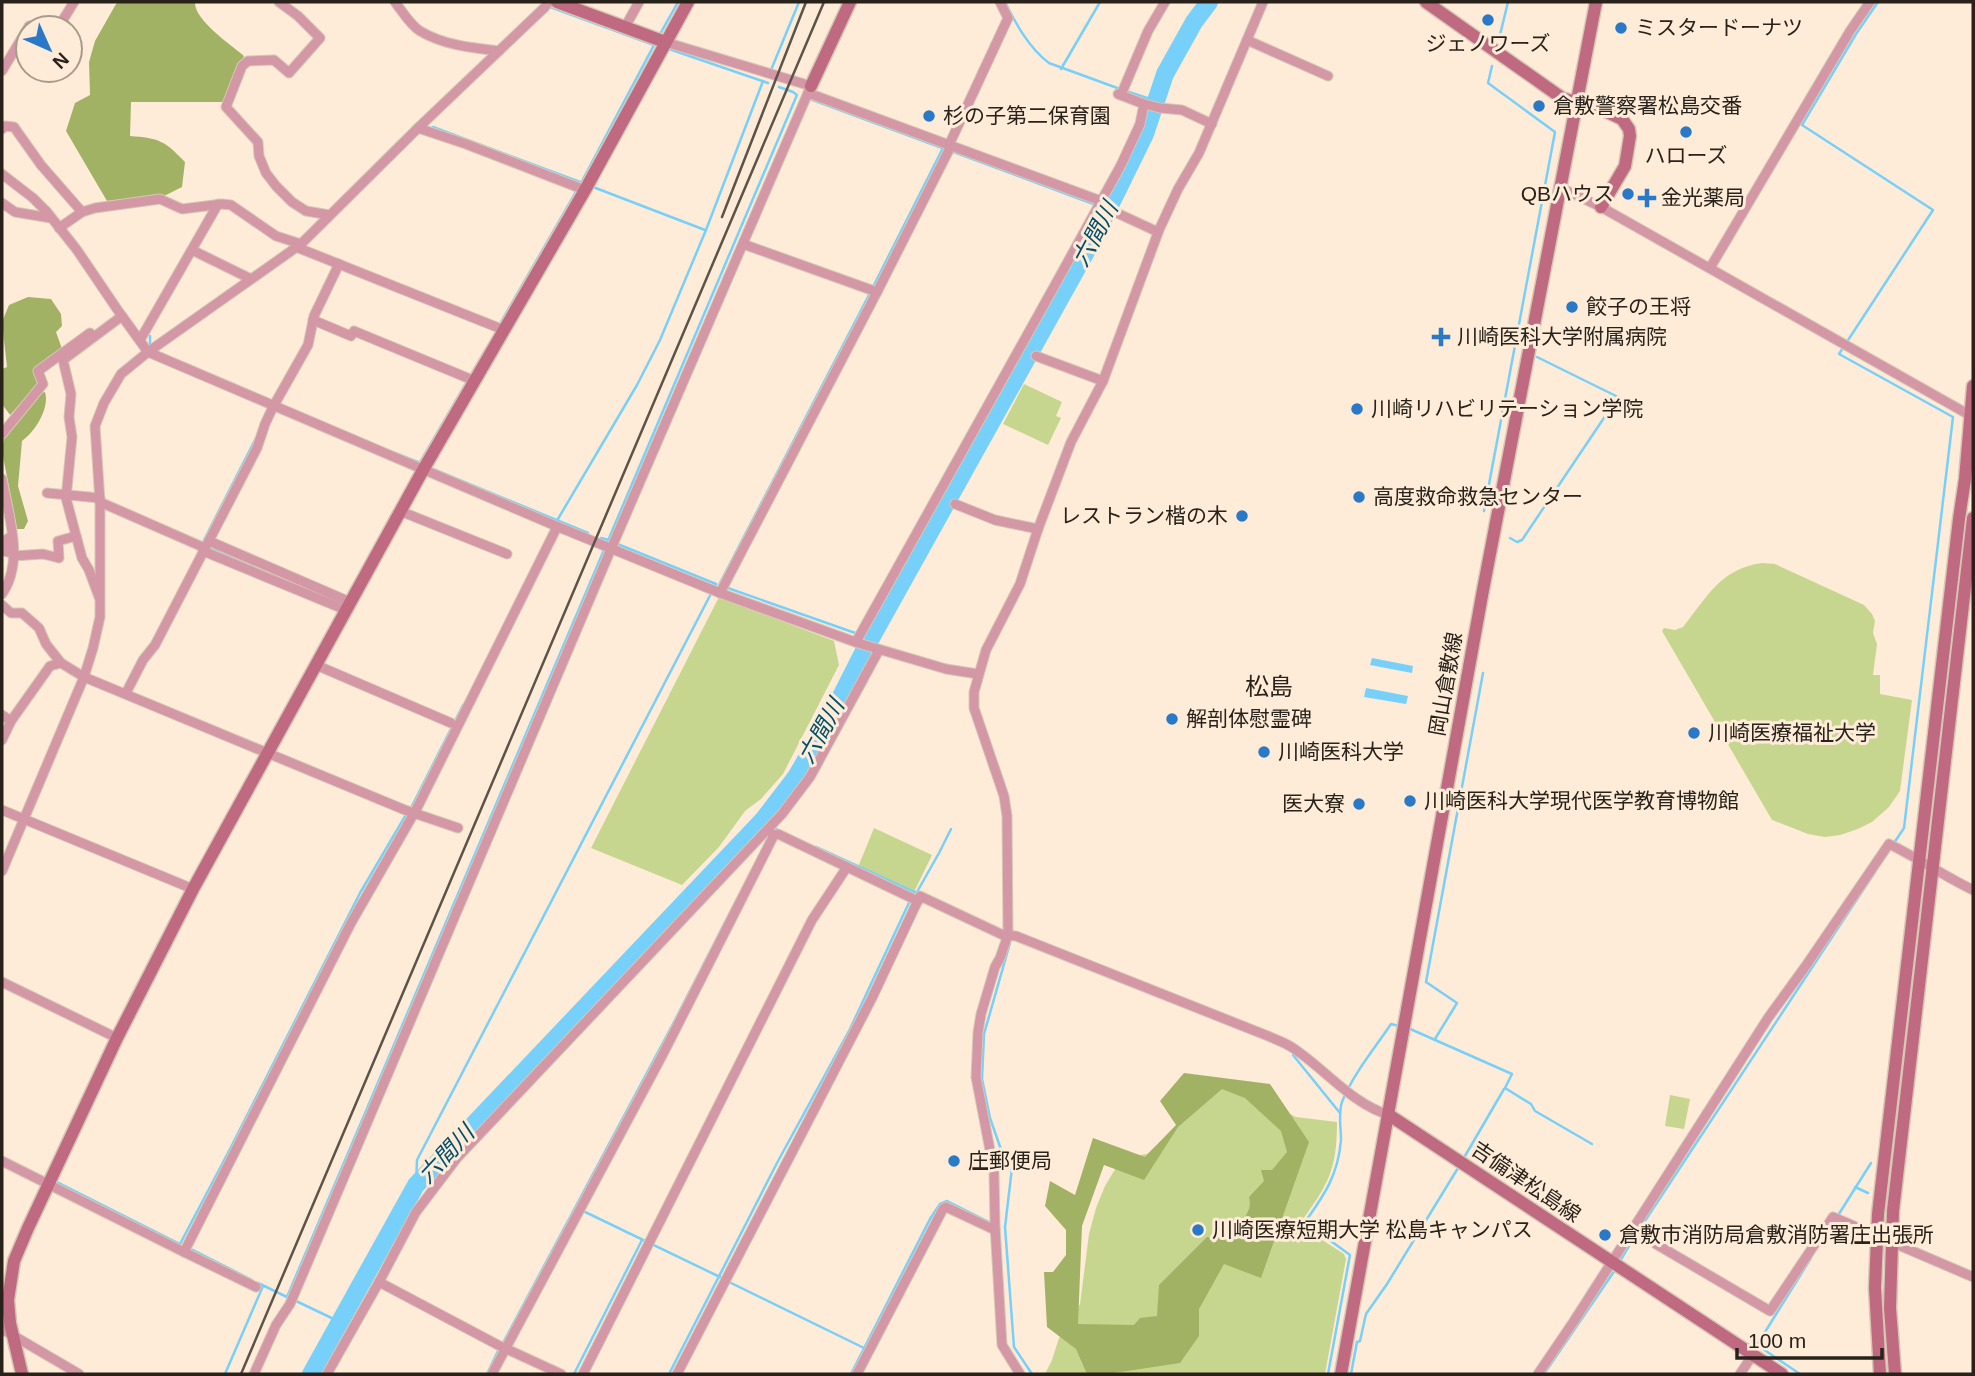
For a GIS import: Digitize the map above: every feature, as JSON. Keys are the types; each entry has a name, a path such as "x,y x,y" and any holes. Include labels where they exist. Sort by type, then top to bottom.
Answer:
{"street":[{"path":"279,2 320,38 289,73 274,60 248,61 242,66 226,107 258,142 259,156 265,173 276,186 306,211 330,215"},
{"path":"395,2 418,30 464,47 499,51"},
{"path":"625,27 639,2"},
{"path":"22,1374 8,1333 8,1300 14,1261 113,1036 189,888 264,751 316,665 344,605 583,187 660,43 688,2"},
{"path":"254,1374 276,1325 292,1300 610,545 850,2"},
{"path":"1165,2 1148,31 1121,92 1146,104 1182,110 1212,124"},
{"path":"1020,1374 1002,1345 994,1171 976,1077 978,1032 984,998 1008,935 1007,816 1004,796 974,708 974,692 986,650 1020,584 1071,442 1103,381 1158,232 1199,153 1264,2"},
{"path":"1426,2 1562,98 1622,119 1630,136 1625,166 1601,207"},
{"name":"岡山倉敷線","path":"1341,1374 1483,584 1596,2"},
{"path":"1710,268 1850,31 1871,2"},
{"path":"2,871 84,677 93,648 100,617 100,500 95,426 104,403 121,374 299,246 418,128 550,4 578,5 660,43 770,74 808,94 1100,204"},
{"path":"719,589 948,146 1008,18 1003,9"},
{"path":"1247,40 1328,76"},
{"path":"2,71 14,51"},
{"path":"859,639 1100,204 1140,124 1146,104"},
{"path":"2,129 5,126 14,127 47,172 82,212"},
{"path":"418,128 583,187"},
{"path":"2,174 33,198 51,218 77,250 148,352 555,526 859,639 877,649 946,669 978,674"},
{"path":"1561,188 1601,207 1972,416"},
{"path":"59,228 82,212 95,208 160,199 182,209 231,205 276,236 500,329"},
{"path":"2,204 15,212 51,218"},
{"path":"140,340 218,204"},
{"path":"1117,213 1158,232"},
{"path":"743,243 873,291"},
{"path":"192,250 251,279"},
{"path":"126,693 143,660 155,645 257,448 273,407 308,345 313,320 339,264"},
{"path":"2,433 43,384 38,371 120,314"},
{"path":"100,602 82,558 67,494 72,437 69,417 71,394 63,360 120,314"},
{"path":"313,320 352,336 354,331 471,379"},
{"path":"1037,356 1103,381"},
{"path":"1880,1374 1875,1288 1878,1214 1965,479 1973,386"},
{"path":"2,479 13,556 10,576 2,594"},
{"path":"47,493 100,500 344,605"},
{"path":"955,504 995,520 1038,529"},
{"path":"400,511 507,554"},
{"path":"1895,1374 1889,1308 1893,1211 1973,518"},
{"path":"186,1248 555,526"},
{"path":"2,550 7,552 7,539 12,536"},
{"path":"13,556 43,554 59,558 58,541 76,536"},
{"path":"2,585 10,576"},
{"path":"2,605 11,613 22,613 38,628 61,663 84,677 410,811 458,828"},
{"path":"327,1374 416,1212 457,1158 771,831 810,777 877,649"},
{"path":"2,740 11,721 50,666 61,663"},
{"path":"316,665 451,723"},
{"path":"2,715 11,721"},
{"path":"2,810 189,888"},
{"path":"771,831 913,899"},
{"path":"492,1374 502,1347 663,1054 771,831"},
{"path":"1538,1374 1616,1265 1768,1018 1889,844 1973,890"},
{"path":"583,1374 812,920 847,867"},
{"path":"677,1374 872,998 913,899 920,896 1003,934 1268,1036 1293,1048 1347,1091 1389,1115"},
{"path":"2,982 113,1036"},
{"name":"吉備津松島線","path":"1389,1115 1781,1374"},
{"path":"2,1161 50,1180 186,1248 256,1287"},
{"path":"857,1374 943,1209 946,1207 995,1226"},
{"path":"1636,1232 1770,1311 1836,1218 1973,1278"},
{"path":"379,1282 502,1347 561,1374"},
{"path":"8,1333 79,1374"},
{"path":"1740,1374 1752,1356"}],"green space":[{"path":"119,2 195,2 196,9 206,24 244,56 224,102 131,102 130,136 161,142 185,162 182,187 162,197 107,201 66,131 75,103 90,95 89,62 95,41"},
{"path":"28,297 51,299 61,314 62,326 56,332 62,349 34,368 38,384 10,415 2,404 2,369 7,367 2,322 9,305"},
{"path":"1024,384 1062,402 1056,416 1061,418 1048,445 1003,424"},
{"path":"45,392 45,405 40,419 22,441 18,486 28,521 24,529 17,529 2,451 4,437 40,393"},
{"path":"1762,563 1775,564 1864,605 1875,621 1873,633 1877,644 1873,675 1880,675 1880,694 1912,700 1900,791 1889,807 1872,822 1840,835 1825,837 1808,834 1772,820 1662,631 1664,628 1675,630 1683,627 1716,586 1735,571"},
{"path":"719,597 834,641 839,665 783,774 761,799 745,811 719,847 682,885 591,848"},
{"path":"874,828 932,855 914,892 858,867"},
{"path":"1184,1073 1270,1084 1309,1142 1261,1278 1224,1264 1199,1309 1199,1336 1180,1363 1107,1374 1087,1374 1076,1349 1047,1327 1044,1272 1053,1272 1066,1255 1066,1230 1045,1206 1050,1181 1075,1195 1093,1138 1145,1157 1176,1125 1160,1101","holes":["1222,1089 1245,1098 1281,1131 1287,1152 1272,1170 1261,1170 1264,1181 1249,1197 1249,1209 1243,1220 1224,1238 1207,1237 1159,1285 1157,1316 1140,1318 1134,1325 1078,1324 1082,1226 1104,1165 1144,1180 1178,1127"]},
{"name":"川崎医療短期大学 松島キャンパス","path":"1225,1082 1296,1117 1337,1122 1335,1154 1329,1178 1299,1225 1344,1254 1346,1259 1325,1374 1045,1374 1059,1338 1080,1304 1089,1234 1105,1186 1117,1166 1133,1156 1147,1154"},
{"path":"1670,1095 1690,1099 1684,1129 1665,1126"}],"water":[{"path":"1372,658 1413,666 1412,673 1370,665"},
{"path":"1366,688 1408,696 1406,704 1364,697"}],"waterway":[{"path":"660,34 678,2"},
{"path":"771,70 799,2"},
{"path":"1005,2 1029,43 1049,63 1120,89"},
{"path":"1061,69 1100,2"},
{"name":"六間川","path":"311,1374 416,1185 763,820 796,777 1096,234 1145,134 1165,74 1194,22 1209,2"},
{"path":"1499,39 1508,2"},
{"path":"1878,2 1802,125 1933,210 1839,354 1953,417 1904,828 1894,843"},
{"path":"501,322 581,183 654,45 550,7"},
{"path":"669,49 768,83"},
{"path":"1484,511 1555,132 1488,83 1492,66"},
{"path":"555,524 637,385 660,340 763,81"},
{"path":"607,543 797,95 779,87"},
{"path":"1126,91 1156,101"},
{"path":"810,99 945,149"},
{"path":"433,127 580,182"},
{"path":"873,287 944,146"},
{"path":"951,151 1096,205"},
{"path":"593,187 705,230"},
{"path":"719,585 870,293"},
{"path":"150,336 150,345"},
{"path":"419,464 486,349"},
{"path":"1510,538 1517,542 1522,540 1618,397 1537,357"},
{"path":"202,544 256,438"},
{"path":"395,453 418,462"},
{"path":"433,469 588,533"},
{"path":"601,538 609,540"},
{"path":"615,543 716,584"},
{"path":"208,547 334,600"},
{"path":"287,1297 604,550"},
{"path":"416,1185 417,1160 716,584"},
{"path":"725,587 858,634"},
{"path":"1435,1039 1457,1003 1426,982 1483,673"},
{"path":"411,808 463,705"},
{"path":"180,1244 360,893 407,813"},
{"path":"762,821 778,830"},
{"path":"816,847 917,892 951,829"},
{"path":"1620,1261 1875,872"},
{"path":"669,1374 777,1163 850,1029 914,892"},
{"path":"503,1343 738,897"},
{"path":"130,999 175,912"},
{"path":"1010,943 984,1034 982,1079 990,1118 1005,1161 1012,1168 1005,1227 1014,1347 1032,1374"},
{"path":"1328,1374 1350,1255 1305,1222 1334,1174 1341,1140 1342,1102 1358,1071 1391,1024 1399,1026"},
{"path":"1408,1028 1512,1074 1505,1088 1531,1104 1535,1111 1592,1144"},
{"path":"1293,1055 1340,1113"},
{"path":"1465,1156 1504,1089"},
{"path":"49,1178 46,1176 52,1163"},
{"path":"1837,1217 1871,1163"},
{"path":"1351,1374 1366,1314 1458,1168"},
{"path":"55,1181 180,1244"},
{"path":"1855,1187 1868,1193"},
{"path":"851,1374 940,1204 947,1201 991,1223"},
{"path":"581,1210 720,1277"},
{"path":"574,1374 642,1240"},
{"path":"189,1248 252,1280"},
{"path":"1800,1374 1757,1345 1811,1258"},
{"path":"1544,1374 1615,1270"},
{"path":"729,1282 864,1348"},
{"path":"258,1283 287,1297"},
{"path":"225,1374 263,1286"},
{"path":"296,1301 340,1322"},
{"path":"487,1374 499,1349"}],"railway":[{"path":"722,217 806,2"},
{"path":"241,1374 824,2"}],"place":[{"name":"ジェノワーズ","path":"1488,20"},
{"name":"ミスタードーナツ","path":"1621,28"},
{"name":"倉敷警察署松島交番","path":"1539,106"},
{"name":"杉の子第二保育園","path":"929,116"},
{"name":"ハローズ","path":"1686,132"},
{"name":"QBハウス","path":"1628,194"},
{"name":"金光薬局","path":"1647,198"},
{"name":"餃子の王将","path":"1572,307"},
{"name":"川崎医科大学附属病院","path":"1441,337"},
{"name":"川崎リハビリテーション学院","path":"1357,409"},
{"name":"高度救命救急センター","path":"1359,497"},
{"name":"レストラン楷の木","path":"1242,516"},
{"name":"解剖体慰霊碑","path":"1172,719"},
{"name":"川崎医療福祉大学","path":"1694,733"},
{"name":"川崎医科大学","path":"1264,752"},
{"name":"川崎医科大学現代医学教育博物館","path":"1410,801"},
{"name":"医大寮","path":"1359,804"},
{"name":"庄郵便局","path":"954,1161"},
{"name":"川崎医療短期大学 松島キャンパス","path":"1198,1230"},
{"name":"倉敷市消防局倉敷消防署庄出張所","path":"1605,1235"}],"district":[{"name":"松島","path":"1269,687"}]}
